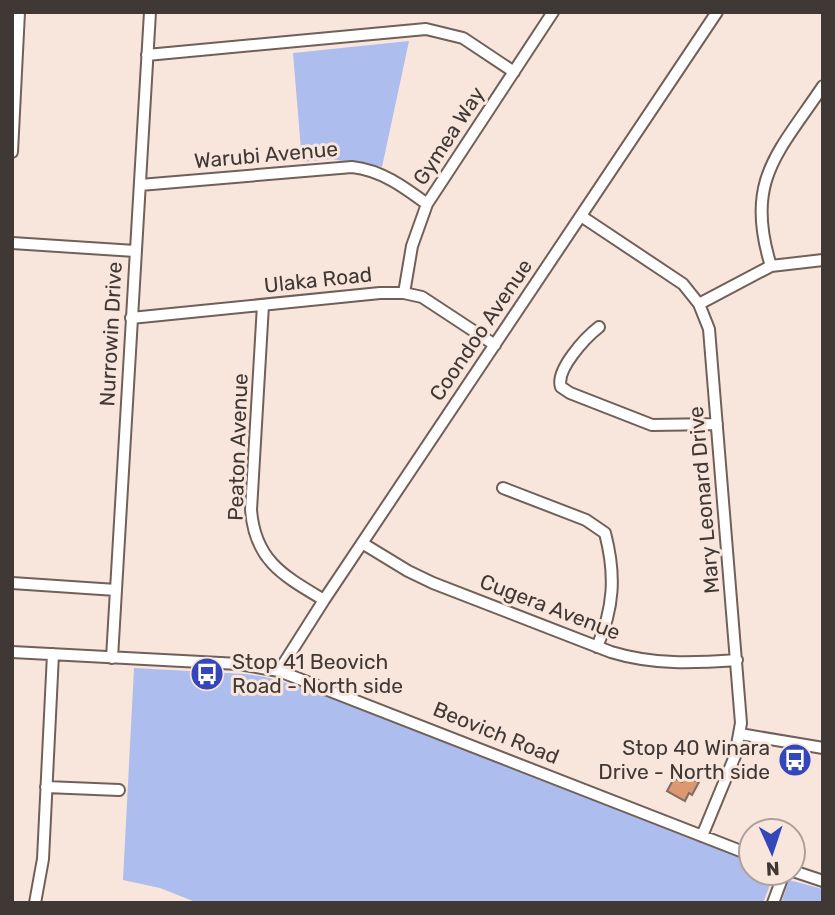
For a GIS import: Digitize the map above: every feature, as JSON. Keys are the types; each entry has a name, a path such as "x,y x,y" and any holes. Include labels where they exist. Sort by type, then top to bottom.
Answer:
{"street":[{"path":"12,152 19,12"},
{"name":"Nurrowin Drive","path":"112,658 150,12"},
{"name":"Gymea Way","path":"404,293 410,253 426,204 553,12"},
{"name":"Coondoo Avenue","path":"279,671 717,12"},
{"path":"148,55 426,29 463,38 514,72"},
{"path":"771,266 761,220 761,195 765,177 823,86"},
{"name":"Warubi Avenue","path":"140,185 352,167 390,178 426,204"},
{"name":"Mary Leonard Drive","path":"581,216 677,279 699,304 707,321 737,660 740,734 735,756 702,836"},
{"path":"12,243 135,251"},
{"path":"699,304 771,266 823,260"},
{"name":"Ulaka Road","path":"131,318 380,293 404,293 431,302 495,345"},
{"name":"Peaton Avenue","path":"263,305 252,522 260,548 271,563 324,600"},
{"path":"599,327 582,343 561,375 561,387 652,425 716,424"},
{"path":"503,488 586,520 605,533 612,599 597,647"},
{"name":"Cugera Avenue","path":"362,543 433,583 625,657 654,662 687,663 737,660"},
{"path":"12,583 116,590"},
{"name":"Beovich Road","path":"12,652 240,664 279,671 737,850"},
{"path":"35,903 43,859 53,654"},
{"path":"740,734 823,748"},
{"path":"46,787 119,790"}],"shaded area":[{"path":"409,41 382,167 331,159 302,162 293,53"},
{"path":"134,668 245,674 316,691 737,855 737,887 769,887 763,903 198,903 160,888 123,880"},
{"path":"807,885 823,889 823,903 781,903 787,887 807,887"}],"building":[{"path":"687,773 696,777 694,780 699,782 685,801 667,791 674,778 682,782"}],"place":[{"name":"Stop 41 Beovich Road - North side","path":"207,674"},
{"name":"Stop 40 Winara Drive - North side","path":"795,760"}]}
